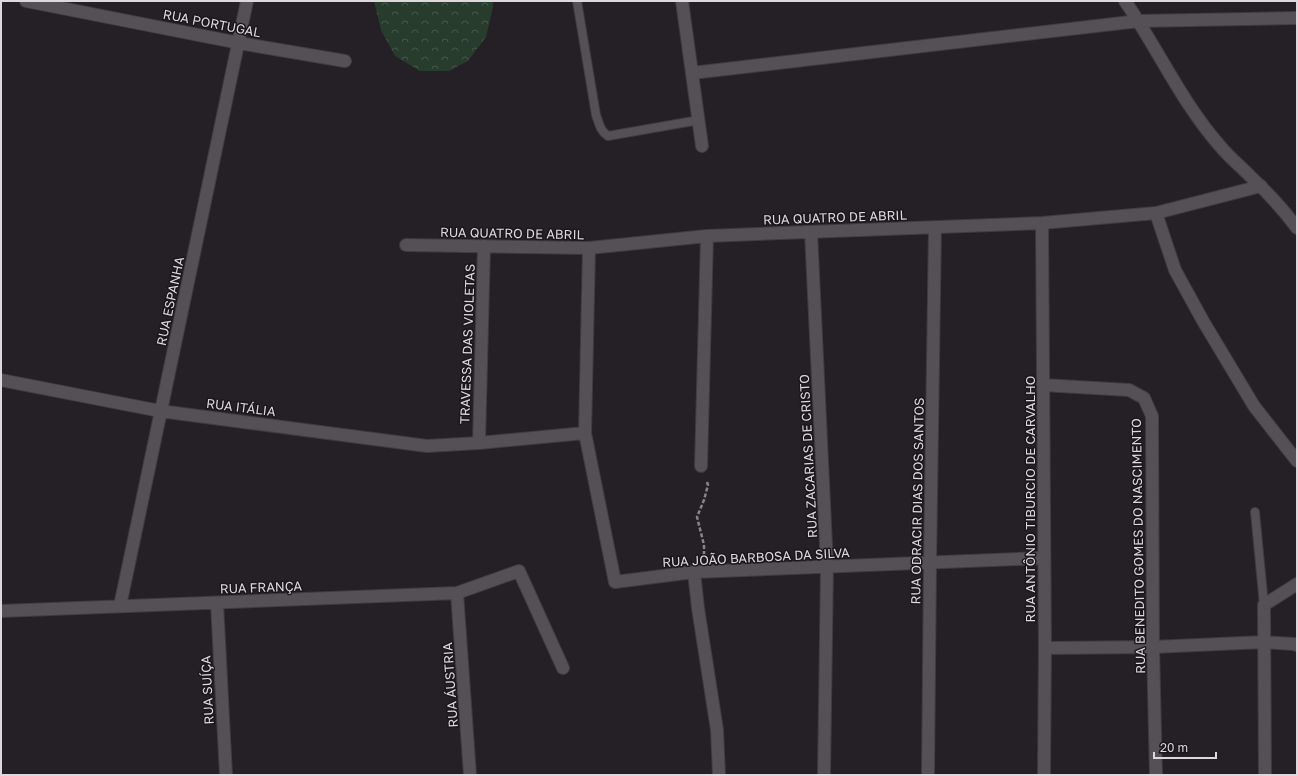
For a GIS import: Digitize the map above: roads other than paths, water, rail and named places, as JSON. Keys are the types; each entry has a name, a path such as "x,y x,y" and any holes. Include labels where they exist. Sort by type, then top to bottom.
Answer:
{"street":[{"name":"RUA PORTUGAL","path":"26,1 239,43 345,61"},
{"name":"RUA ESPANHA","path":"120,606 247,1"},
{"path":"682,1 702,146"},
{"path":"1125,1 1139,21 1193,112 1220,147 1284,210 1297,228"},
{"path":"692,73 1139,21 1297,18"},
{"name":"RUA QUATRO DE ABRIL","path":"406,246 589,248 707,236 1042,223 1156,213 1261,186"},
{"path":"1156,213 1175,270 1203,321 1254,406 1297,461"},
{"name":"RUA ANTÔNIO TIBURCIO DE CARVALHO","path":"1042,223 1045,648 1044,775"},
{"name":"RUA ODRACIR DIAS DOS SANTOS","path":"928,775 935,228"},
{"name":"RUA ZACARIAS DE CRISTO","path":"811,232 827,566 824,775"},
{"path":"701,466 707,236"},
{"name":"TRAVESSA DAS VIOLETAS","path":"479,443 484,246"},
{"name":"RUA JOÃO BARBOSA DA SILVA","path":"589,248 585,433 615,582 694,572 1044,558"},
{"name":"RUA ITÁLIA","path":"1,380 160,411 427,446 479,443 585,433"},
{"name":"RUA BENEDITO GOMES DO NASCIMENTO","path":"1043,385 1129,390 1144,398 1152,416 1153,647 1156,775"},
{"name":"RUA FRANÇA","path":"1,611 457,593 519,571 563,668"},
{"path":"694,572 698,608 717,730 719,775"},
{"path":"1265,775 1264,605 1297,584"},
{"name":"RUA ÁUSTRIA","path":"457,593 470,775"},
{"name":"RUA SUÍÇA","path":"217,602 226,775"},
{"path":"1045,648 1153,647 1264,642 1297,645"}],"lane":[{"path":"577,1 596,115 599,127 604,133 608,136 699,120"},
{"path":"1255,512 1264,605"}]}
